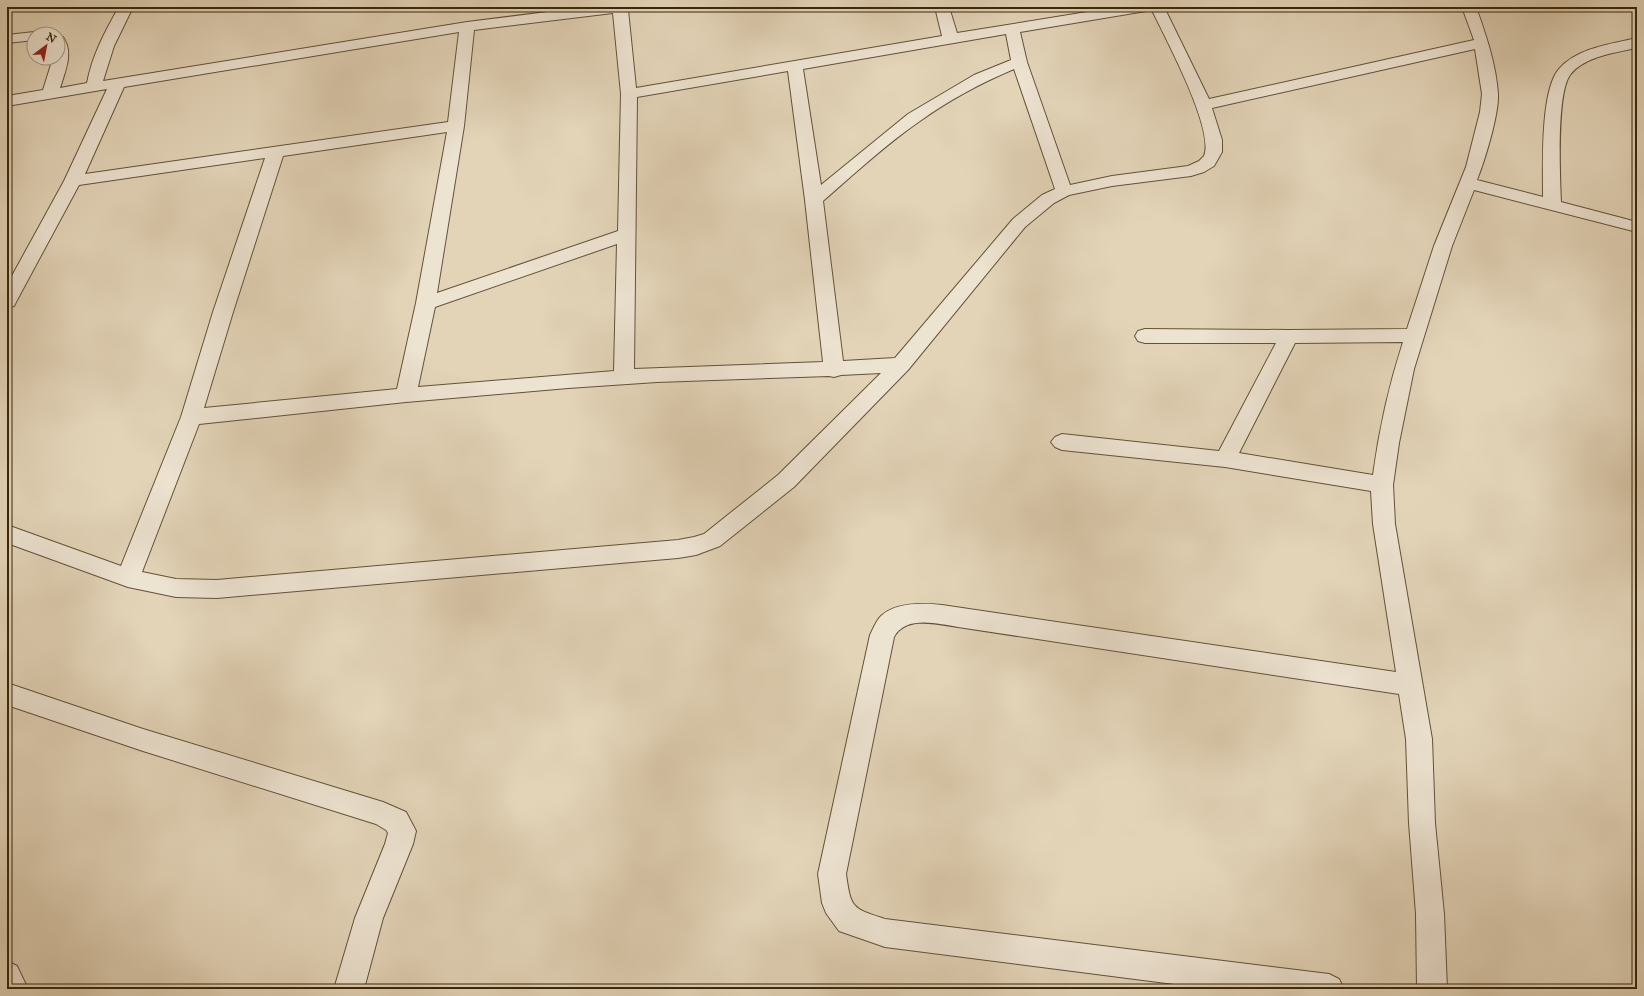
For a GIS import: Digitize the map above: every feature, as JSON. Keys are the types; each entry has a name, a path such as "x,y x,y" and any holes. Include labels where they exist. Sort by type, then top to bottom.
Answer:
{"street":[{"path":"94,87 96,72 104,50 126,7"},
{"path":"7,101 467,26 621,7 629,94 625,235 624,377"},
{"path":"942,7 951,40"},
{"path":"629,94 1148,7"},
{"path":"7,534 128,578 176,588 216,589 678,549 696,546 712,540 786,481 901,365 1019,223 1048,199 1064,191 1112,181 1191,171 1203,167 1214,152 1213,139 1204,105 1157,7"},
{"path":"1432,989 1430,914 1422,823 1418,739 1411,685 1384,524 1382,486 1388,443 1404,368 1443,246 1474,167 1488,112 1490,94 1482,44 1469,7"},
{"path":"406,394 426,303 456,126 467,26"},
{"path":"1012,29 1019,62 1064,191"},
{"path":"7,39 26,37"},
{"path":"1552,205 1554,114 1558,85 1563,73 1592,55 1637,43"},
{"path":"1204,105 1482,44"},
{"path":"814,200 914,117 979,78 1019,62"},
{"path":"50,94 58,66"},
{"path":"795,67 814,200 834,370"},
{"path":"7,302 73,182 118,84"},
{"path":"73,182 276,151 456,126"},
{"path":"128,578 191,417 223,312 276,151"},
{"path":"1467,183 1637,227"},
{"path":"426,303 625,235"},
{"path":"1145,336 1289,337 1414,335"},
{"path":"1225,459 1289,337"},
{"path":"191,417 406,394 624,377 834,370 901,365"},
{"path":"1062,442 1225,459 1382,486"},
{"path":"1329,989 885,932 849,921 836,903 832,874 882,635 890,622 903,615 921,614 958,617 1411,685"},
{"path":"7,694 143,740 384,814 396,822 402,831 399,844 369,918 349,989"},
{"path":"7,976 13,989"}]}
